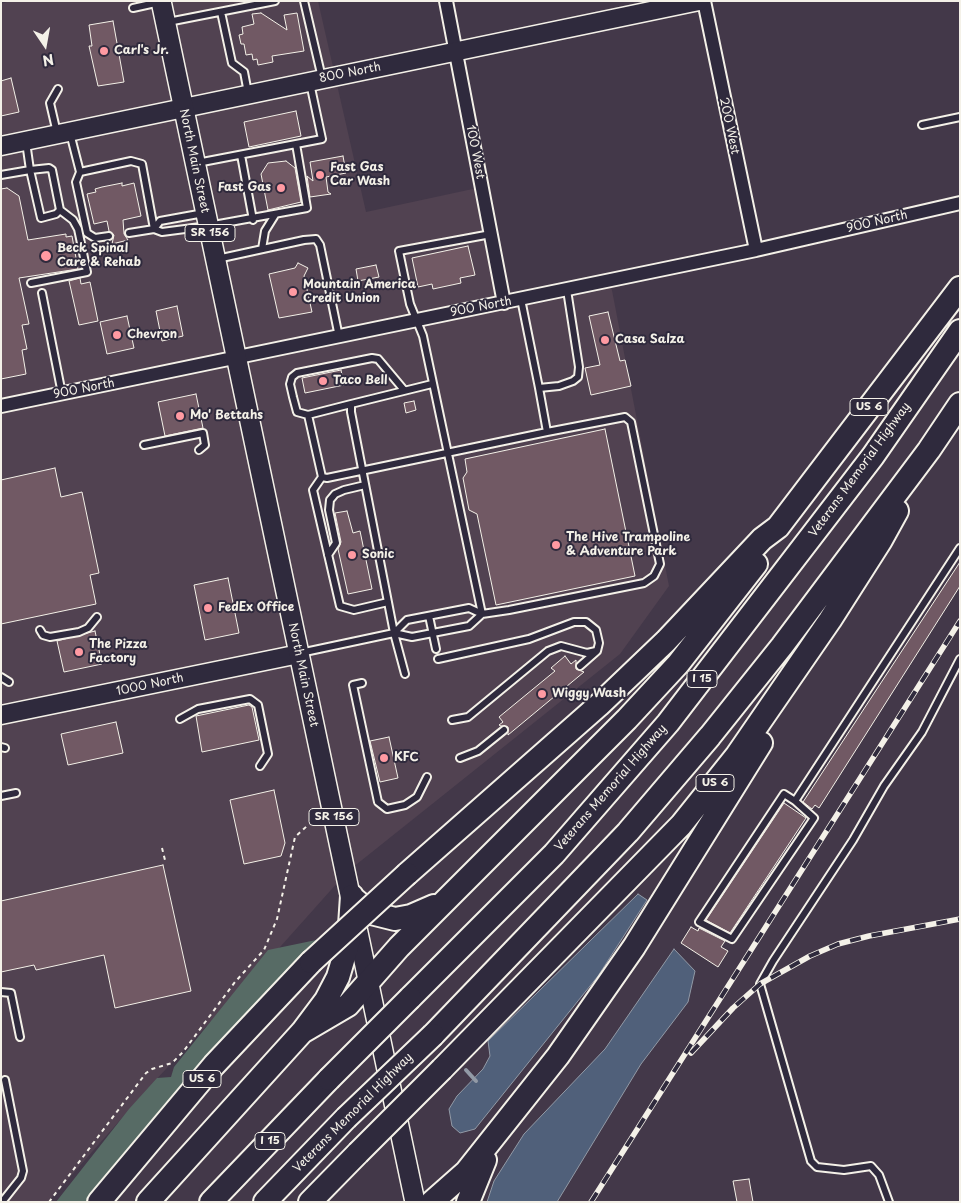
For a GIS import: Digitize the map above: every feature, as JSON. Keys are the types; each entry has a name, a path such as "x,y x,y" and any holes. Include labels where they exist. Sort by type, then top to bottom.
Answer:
{"highway":[{"name":"US 6","path":"99,1202 214,1065 311,962 407,874 599,705 666,641 762,539 778,527 960,288"},
{"name":"Veterans Memorial Highway","path":"211,1202 329,1079 554,854 668,723 873,456 960,331"},
{"name":"Veterans Memorial Highway","path":"265,1202 346,1118 433,1035 628,832 782,646 929,450 960,404"},
{"name":"US 6","path":"310,1202 618,892 681,825 738,755 830,620 881,540 929,450"},
{"path":"302,1032 348,1005 399,947 678,664 751,571 774,539 778,527"},
{"path":"432,1202 466,1172 498,1132 558,1056 634,948 746,771 830,620"},
{"path":"352,896 371,913 395,919 427,910 448,898"},
{"path":"148,1202 302,1032 326,1000 338,977 349,940 352,896"},
{"path":"468,1202 478,1174 498,1132"}],"main road":[{"name":"North Main Street","path":"161,2 298,654 370,980 415,1202"}],"street":[{"name":"100 West","path":"446,1 504,303"},
{"name":"800 North","path":"1,146 698,1"},
{"name":"200 West","path":"704,1 756,250"},
{"name":"900 North","path":"1,406 236,359 756,250 960,203"},
{"name":"1000 North","path":"1,715 298,654"}],"lane":[{"path":"166,22 275,1"},
{"path":"195,163 322,139 316,80 304,1"},
{"path":"133,8 161,2"},
{"path":"221,12 232,64 244,72 249,94"},
{"path":"58,89 50,103 80,172 76,182 87,233 95,238 109,236"},
{"path":"922,125 960,118"},
{"path":"26,141 30,170 41,218 56,214 60,210"},
{"path":"154,229 160,221 252,220 307,208 296,144"},
{"path":"241,155 252,220"},
{"path":"80,172 131,161 142,164 154,229"},
{"path":"1,175 46,167 52,170 60,210 73,220 78,228 87,272 31,283"},
{"path":"262,248 265,231 275,215"},
{"path":"129,233 154,229 162,232 207,219"},
{"path":"482,614 423,336 410,304 399,251 491,234"},
{"path":"215,259 262,248 316,239 320,245 339,337"},
{"path":"539,388 566,384 578,377 577,350 567,290"},
{"path":"42,293 62,394"},
{"path":"521,299 547,432"},
{"path":"404,390 378,359 372,358 297,373 292,376 290,384 297,412 308,415 432,384"},
{"path":"351,404 362,471 394,633 406,674"},
{"path":"308,415 322,477 313,490 340,606 354,610 388,602"},
{"path":"298,654 394,633 412,637 469,626 482,614 644,583 654,576 660,564 631,422 625,417 328,478 322,477"},
{"path":"144,445 202,433 205,445 199,450"},
{"path":"328,556 336,543 329,510 330,500 344,490 365,485"},
{"path":"795,800 960,548"},
{"path":"394,633 407,620 469,608 482,614"},
{"path":"429,616 436,650"},
{"path":"40,630 43,635 50,637 79,632 88,628 97,617"},
{"path":"438,660 529,639 574,622 586,622 596,630 599,643 598,651 580,666"},
{"path":"452,720 468,717 548,651 562,646 588,653 598,651"},
{"path":"889,1202 879,1175 871,1166 844,1170 818,1167 811,1161 760,984 773,961 853,840 884,786 922,732 960,659"},
{"path":"1,677 9,682"},
{"path":"362,683 353,685 378,802 387,808 404,806 417,797 426,777"},
{"path":"180,719 198,709 250,699 258,704 268,754 260,766"},
{"path":"460,758 478,751 504,730"},
{"path":"1,796 16,793"},
{"path":"784,794 795,800 814,818 732,939 699,922 784,794"},
{"path":"1,992 11,993 20,1037"},
{"path":"2,1202 21,1178 23,1171 5,1080"}],"path":[{"path":"49,1202 146,1073 152,1069 172,1063 183,1052 235,982 264,950 272,935 279,912 294,837 307,826"},
{"path":"162,848 165,860"}],"shaded area":[{"path":"10,1 318,1 366,212 482,187 504,303 610,280 669,586 620,654 347,872 264,965 150,1086 48,1202 1,1202 1,4"}],"green space":[{"path":"321,939 207,1055 148,1124 88,1202 56,1202 129,1109 157,1078 171,1077 174,1067 268,950"}],"water":[{"path":"638,894 647,900 598,976 475,1129 460,1133 452,1126 449,1109 457,1096 483,1069 490,1056 488,1041"},
{"path":"674,949 695,971 688,1002 641,1064 557,1202 487,1202 494,1181 524,1134 605,1049"}],"building":[{"path":"261,13 287,30 284,15 297,13 304,51 272,56 273,62 258,65 257,59 253,60 252,54 246,55 244,44 241,44 239,35 243,34 242,27 254,24 252,14"},
{"name":"Carl's Jr.","path":"113,21 124,82 98,86 89,46 92,46 89,25"},
{"path":"11,78 19,112 1,116 1,81"},
{"path":"296,111 301,136 249,147 244,122"},
{"name":"Fast Gas Car Wash","path":"343,156 346,173 326,177 328,192 331,194 310,197 307,176 313,181 310,162"},
{"name":"Fast Gas","path":"286,161 295,168 301,202 268,210 261,174 268,163"},
{"path":"122,183 122,186 134,183 141,216 123,220 124,234 128,240 112,244 114,235 109,231 107,221 94,224 87,194 96,192 95,189"},
{"path":"7,188 19,196 28,240 66,234 66,237 72,236 78,269 19,278 29,324 22,325 27,349 22,350 26,374 1,379 1,189"},
{"path":"468,246 475,275 460,278 461,283 433,289 432,284 418,287 412,258"},
{"path":"298,263 308,268 304,276 312,312 279,318 269,274 295,268"},
{"path":"376,265 379,277 358,281 356,269"},
{"path":"80,278 81,284 90,282 98,321 79,325 69,281"},
{"name":"Chevron","path":"177,306 183,336 162,341 156,311"},
{"path":"608,312 620,361 625,360 631,386 591,395 585,368 600,365 589,316"},
{"name":"Chevron","path":"127,316 134,348 107,354 100,322"},
{"name":"Taco Bell","path":"341,370 344,385 305,393 302,378"},
{"name":"Mo' Bettahs","path":"196,394 203,428 165,436 158,402"},
{"path":"414,401 416,410 406,413 404,403"},
{"name":"The Hive Trampoline & Adventure Park","path":"605,429 635,576 496,605 477,514 469,510 463,478 467,472 465,459"},
{"path":"55,468 61,497 82,492 99,573 90,575 96,604 1,624 1,480"},
{"name":"Sonic","path":"347,511 353,533 360,531 372,589 348,594 338,549 341,542 335,513"},
{"path":"960,562 960,586 819,808 815,805 812,809 803,802"},
{"path":"228,578 239,633 205,640 194,585"},
{"name":"The Pizza Factory","path":"95,631 102,664 64,672 57,641"},
{"name":"Wiggy Wash","path":"565,656 571,664 576,660 576,669 584,672 508,735 508,727 499,725 503,722 499,717 555,671 551,668"},
{"path":"249,705 252,707 259,740 202,752 196,716"},
{"path":"116,722 123,753 68,765 61,734"},
{"name":"KFC","path":"389,737 398,778 380,782 370,741"},
{"path":"274,790 285,843 281,856 244,864 230,800"},
{"path":"784,803 806,818 730,933 706,920"},
{"path":"163,865 191,991 115,1008 104,955 36,970 34,965 1,972 1,901"},
{"path":"691,927 698,931 699,928 725,941 721,947 728,951 718,967 681,943"},
{"path":"749,1179 753,1202 737,1202 733,1181"}],"waterway":[{"path":"466,1070 476,1081"}],"railway":[{"path":"591,1202 960,621"},
{"path":"691,1053 733,1008 760,984 810,956 838,944 869,936 960,919"}],"place":[{"name":"Carl's Jr.","path":"104,51"},
{"name":"Fast Gas Car Wash","path":"320,175"},
{"name":"Fast Gas","path":"281,188"},
{"name":"Beck Spinal Care & Rehab","path":"46,256"},
{"name":"Mountain America Credit Union","path":"293,292"},
{"name":"Chevron","path":"117,335"},
{"name":"Casa Salza","path":"605,340"},
{"name":"Taco Bell","path":"323,381"},
{"name":"Mo' Bettahs","path":"180,416"},
{"name":"The Hive Trampoline & Adventure Park","path":"556,545"},
{"name":"Sonic","path":"352,555"},
{"name":"FedEx Office","path":"208,608"},
{"name":"The Pizza Factory","path":"79,652"},
{"name":"Wiggy Wash","path":"542,694"},
{"name":"KFC","path":"384,758"}]}
